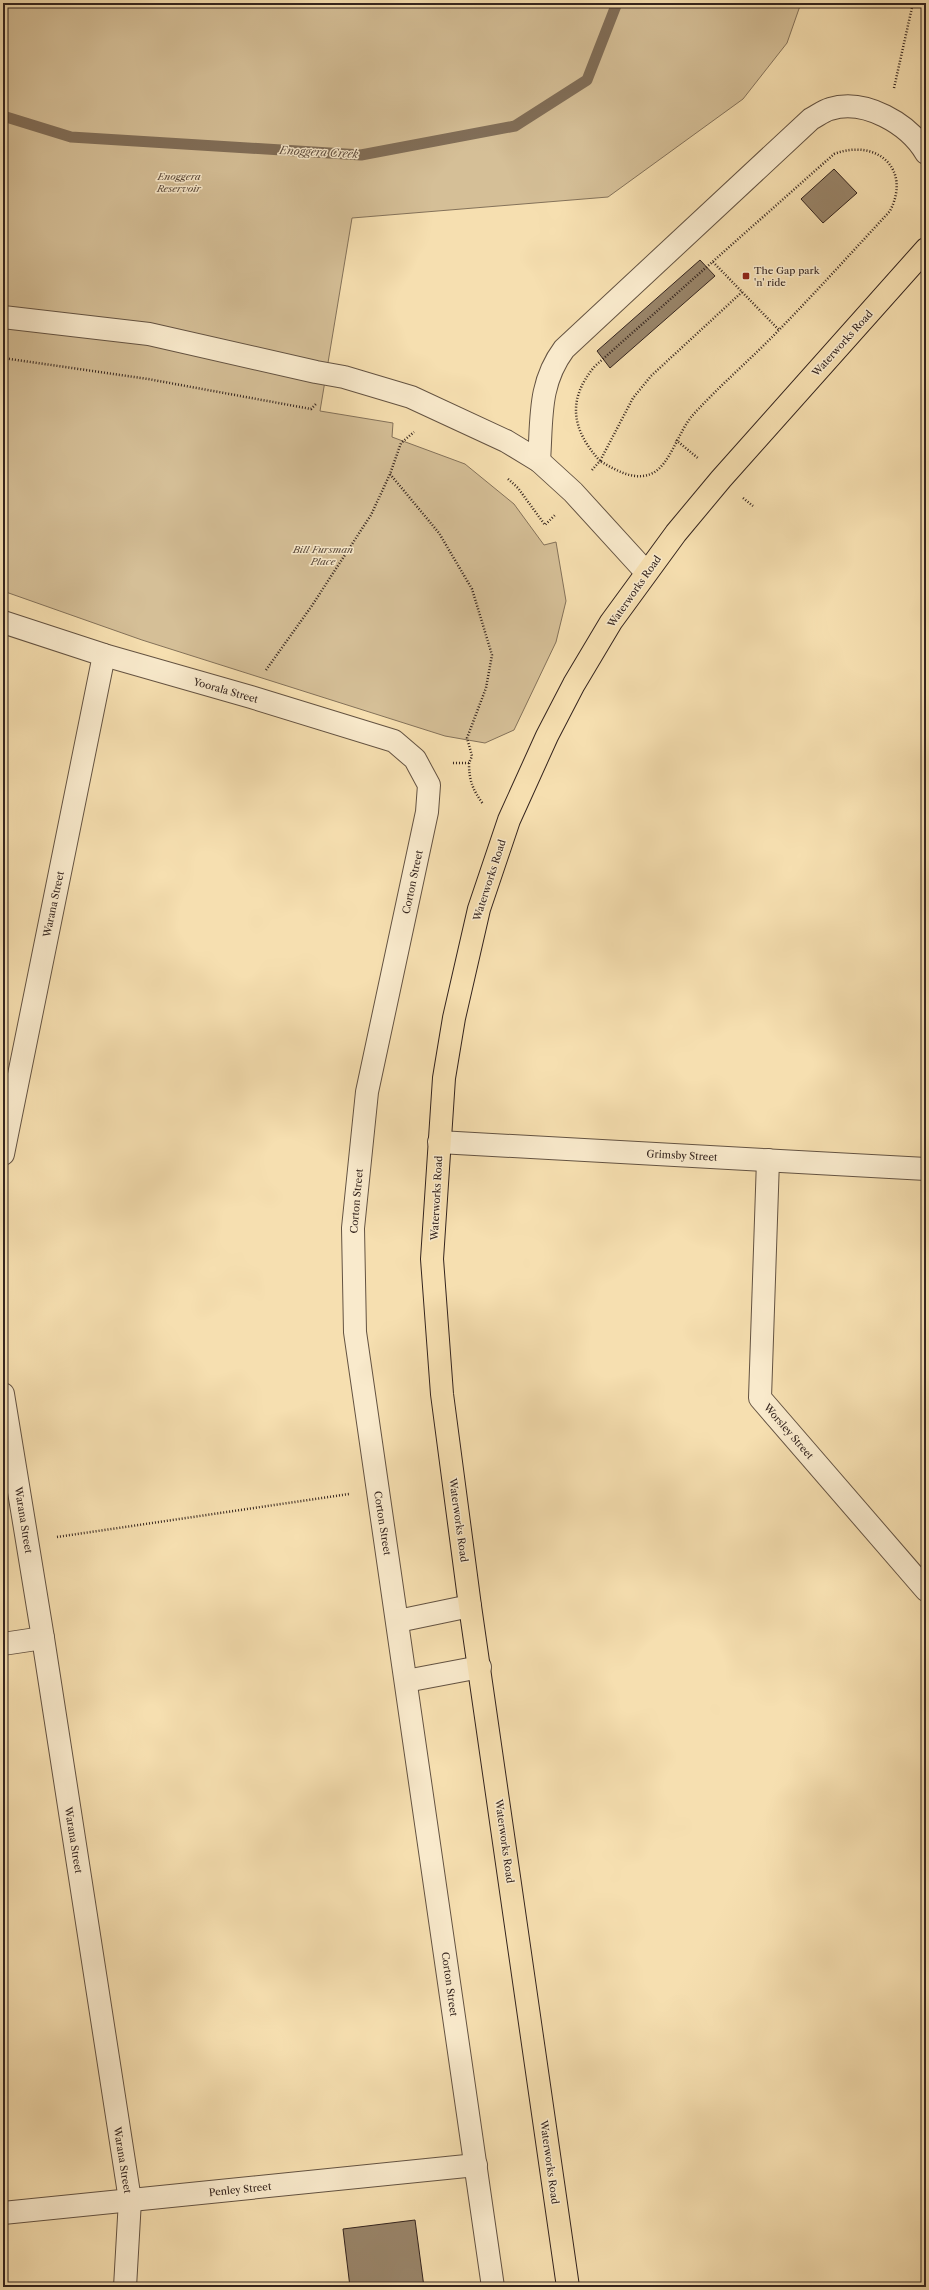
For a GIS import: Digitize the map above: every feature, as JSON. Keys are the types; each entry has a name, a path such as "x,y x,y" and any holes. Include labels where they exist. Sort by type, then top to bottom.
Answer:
{"main road":[{"name":"Waterworks Road","path":"568,2287 480,1667 470,1606 442,1394 432,1259 444,1078 454,1018 469,948 495,859 527,777 574,684 612,622 646,572 721,479 926,249"}],"street":[{"path":"539,461 543,400 547,382 553,365 564,349 810,119 830,109 846,107 885,115 902,126 916,138 926,153"},
{"path":"3,317 149,334 344,377 411,397 506,441 539,461 573,492 646,572"},
{"name":"Yoorala Street","path":"3,622 104,655 251,696 394,741 415,759 430,785"},
{"name":"Warana Street","path":"4,1144 104,655"},
{"name":"Corton Street","path":"430,785 427,812 367,1092 353,1228 355,1332 398,1621 493,2287"},
{"name":"Grimsby Street","path":"439,1142 926,1169"},
{"name":"Worsley Street","path":"768,1160 760,1398 926,1590"},
{"name":"Warana Street","path":"3,1394 44,1638 130,2200 125,2287"},
{"path":"398,1621 470,1606"},
{"path":"3,1644 44,1638"},
{"path":"406,1681 480,1667"},
{"name":"Penley Street","path":"3,2213 476,2165"}],"path":[{"path":"885,115 894,90 913,3"},
{"path":"856,148 871,150 881,155 888,162 894,173 897,186 896,198 890,211 779,330 691,417 664,464 655,472 644,477 631,476 616,470 600,460 581,436 576,421 579,391 585,377 595,366 713,262 834,154 856,148"},
{"path":"713,262 779,330"},
{"path":"504,476 518,488 545,525 600,460 634,398 651,376 742,292"},
{"path":"3,358 148,379 311,409 344,377"},
{"path":"251,696 263,673 311,607 371,515 390,474 402,443 419,430"},
{"path":"390,474 439,533 472,589 492,655 486,688 468,738 472,756 469,763 447,763"},
{"path":"27,1542 378,1490"}],"green space":[{"name":"Enoggera Reservoir","path":"3,3 801,3 787,43 743,99 608,197 352,218 320,411 393,423 392,437 465,464 514,504 544,545 556,542 566,601 556,642 514,730 485,743 445,736 142,640 3,591"}],"building":[{"path":"834,169 857,193 823,223 801,199"},
{"path":"700,260 715,276 610,368 597,351"},
{"path":"415,2220 424,2287 350,2287 343,2229"}],"waterway":[{"name":"Enoggera Creek","path":"3,116 71,137 361,155 515,126 587,80 617,3"}],"place":[{"name":"The Gap park 'n' ride","path":"746,276"}],"park label":[{"name":"Bill Fursman Place","path":"323,554"}]}
